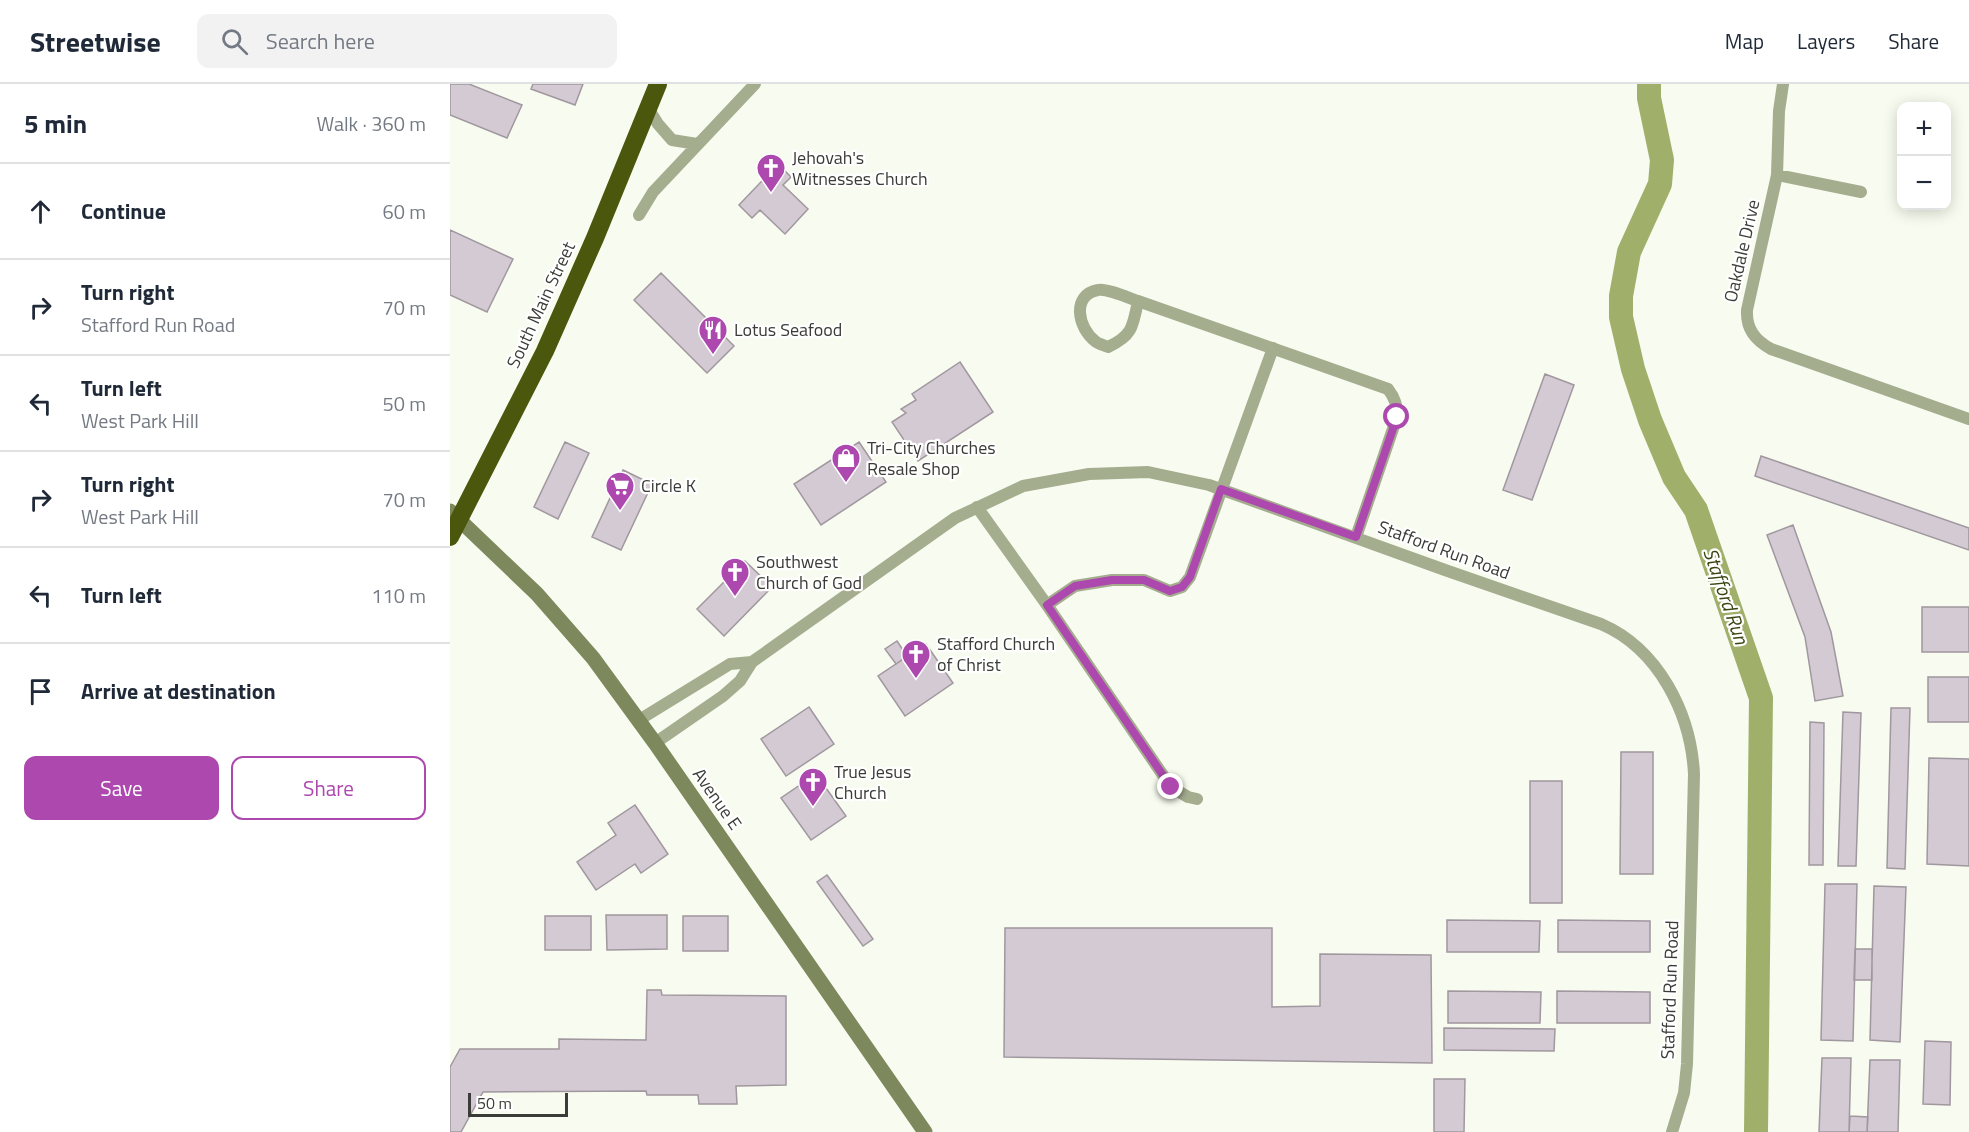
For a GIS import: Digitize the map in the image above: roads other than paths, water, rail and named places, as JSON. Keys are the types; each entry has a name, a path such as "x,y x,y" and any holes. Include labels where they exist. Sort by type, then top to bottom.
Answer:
{"highway":[{"name":"South Main Street","path":"450,537 454,516 545,351 595,238 658,84"}],"street":[{"path":"639,215 653,192 755,84"},
{"name":"Oakdale Drive","path":"1783,84 1779,111 1777,175 1746,320 1758,342 1771,349 1969,419"},
{"path":"648,108 672,140 697,144"},
{"path":"1777,175 1862,192"},
{"path":"1138,301 1135,321 1124,340 1108,347 1094,341 1083,325 1079,309 1081,301 1088,294 1100,289 1138,301 1388,389 1394,397 1397,417 1356,537"},
{"path":"1047,605 1075,586 1112,580 1144,580 1170,591 1182,587 1190,577 1273,348"},
{"name":"Stafford Run Road","path":"655,743 723,696 740,681 753,662 955,518 1023,486 1089,474 1148,472 1221,489 1616,630 1654,665 1669,688 1688,731 1694,774 1687,1064 1684,1093 1672,1132"},
{"path":"977,507 1171,787 1188,797 1197,798"},
{"name":"Avenue E","path":"454,516 537,594 566,625 639,720 925,1132"},
{"name":"Stafford Run Road","path":"639,720 730,664 753,662"}],"waterway":[{"name":"Stafford Run","path":"1649,84 1649,98 1662,160 1660,184 1629,252 1621,296 1621,317 1633,369 1650,420 1674,477 1696,510 1761,698 1756,1132"}],"place":[{"name":"Jehovah's Witnesses Church","path":"771,194"},
{"name":"Lotus Seafood","path":"713,356"},
{"name":"Tri-City Churches Resale Shop","path":"846,484"},
{"name":"Circle K","path":"620,512"},
{"name":"Southwest Church of God","path":"735,598"},
{"name":"Stafford Church of Christ","path":"916,680"},
{"name":"True Jesus Church","path":"813,808"}]}
